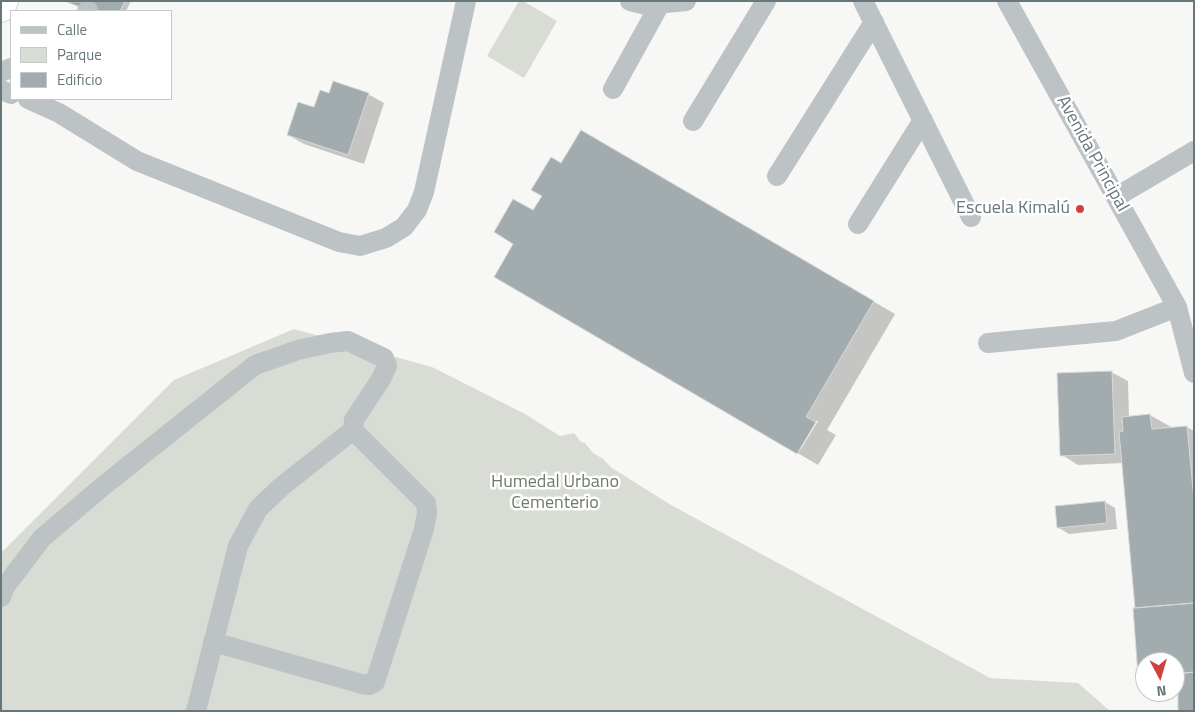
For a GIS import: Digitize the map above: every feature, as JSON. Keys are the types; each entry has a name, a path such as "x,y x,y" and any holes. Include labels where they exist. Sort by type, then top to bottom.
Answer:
{"highway":[{"path":"1,8 4,1"}],"street":[{"path":"30,100 59,114 137,161 339,242 360,246 386,238 404,227 417,210 424,192 466,1"},
{"path":"630,1 646,5 686,1"},
{"path":"693,121 766,1"},
{"path":"864,1 971,217"},
{"name":"Avenida Principal","path":"1007,1 1177,307 1194,373"},
{"path":"613,88 660,4"},
{"path":"777,176 874,22"},
{"path":"858,224 923,120"},
{"path":"1116,197 1194,151"},
{"path":"988,343 1116,331 1177,307"},
{"path":"1,597 4,588 42,538 102,487 255,365 298,350 348,341 384,358 387,366 382,379 354,420 354,430 426,503 427,512 424,529 375,682 370,685 362,684 213,642"},
{"path":"196,711 238,546 258,509 281,487 354,430"}],"green space":[{"path":"519,1 523,1 557,21 524,78 487,56"},
{"name":"Humedal Urbano Cementerio","path":"294,329 432,367 525,414 560,436 574,433 581,442 585,443 593,453 612,468 671,505 990,678 1078,683 1110,711 1,711 1,553 174,380"}],"building":[{"path":"125,1 120,10 87,10 67,2"},
{"path":"333,81 369,93 348,155 287,135 298,102 314,107 320,90 329,93"},
{"path":"581,130 874,301 806,417 816,422 797,454 494,277 513,244 494,232 513,199 533,210 542,196 531,190 551,157 561,163"},
{"path":"1112,371 1115,454 1060,456 1057,373"},
{"path":"1150,414 1152,429 1187,426 1194,500 1194,603 1135,608 1119,432 1123,431 1122,417"},
{"path":"1105,501 1107,523 1057,528 1055,506"},
{"path":"1194,603 1194,672 1185,673 1185,652 1136,652 1133,608"},
{"path":"1194,672 1194,711 1178,711 1178,702 1185,702 1185,673"}],"place":[{"name":"Escuela Kimalú","path":"1080,209"}]}
